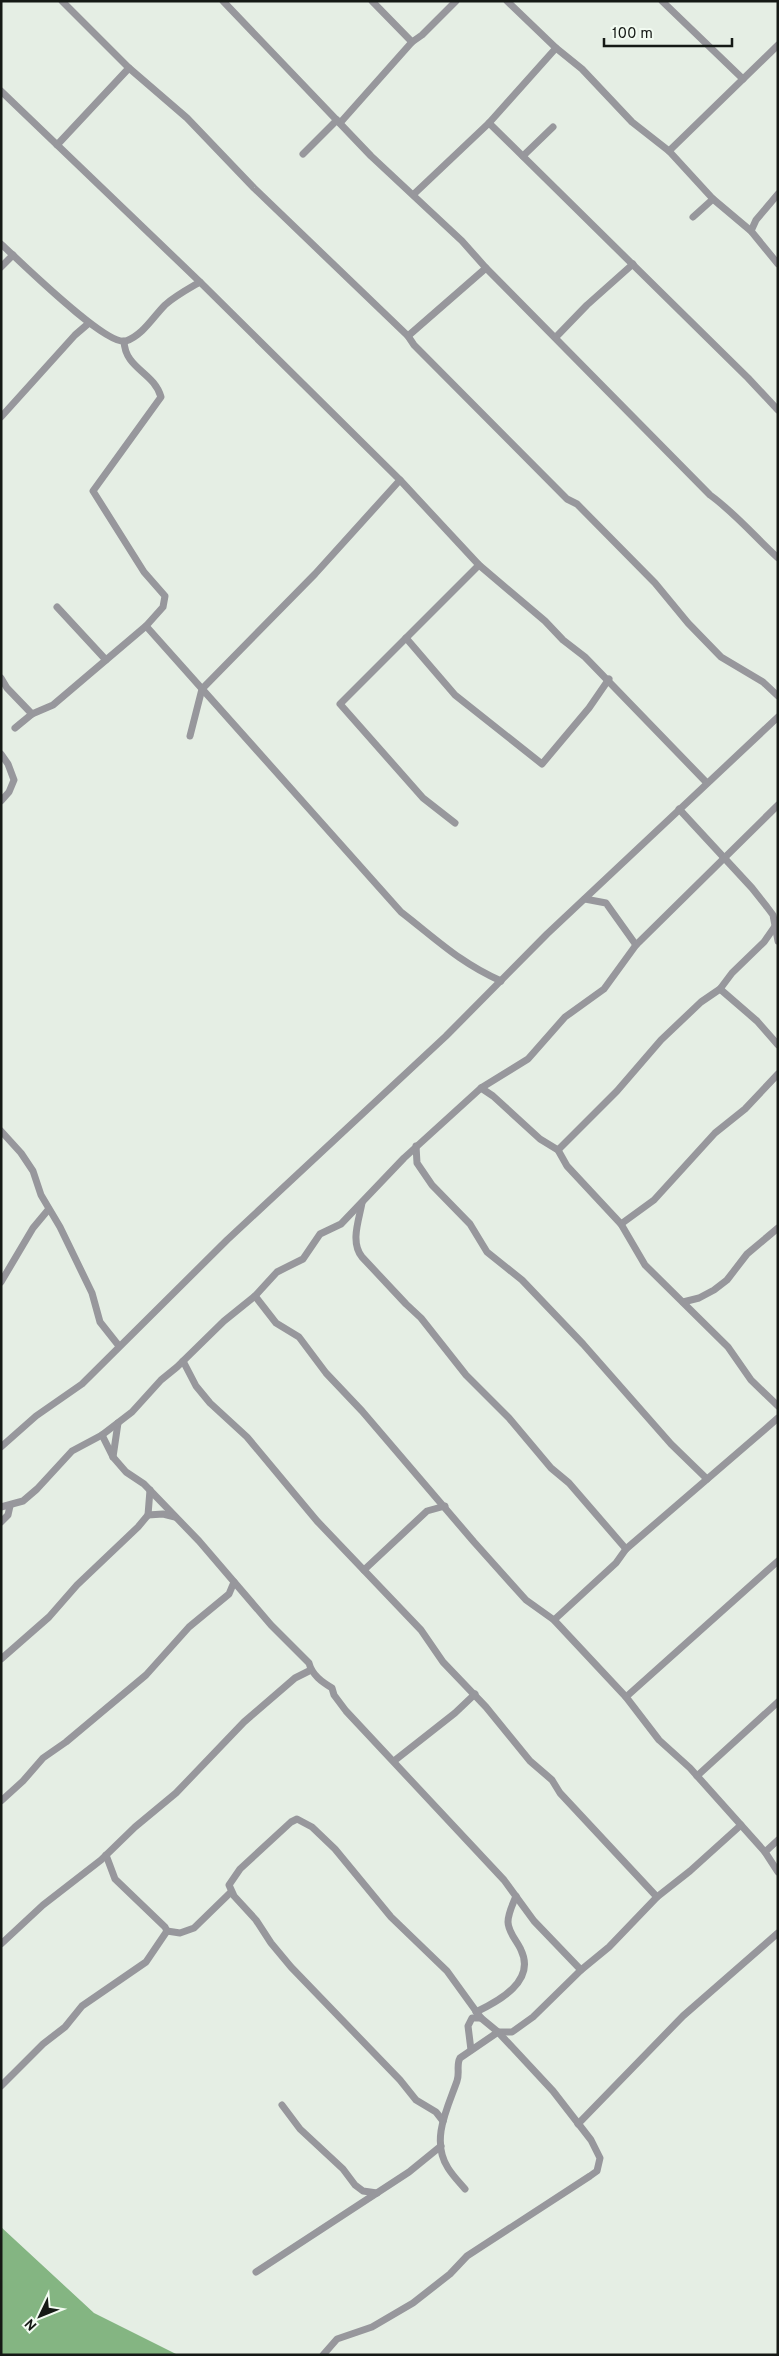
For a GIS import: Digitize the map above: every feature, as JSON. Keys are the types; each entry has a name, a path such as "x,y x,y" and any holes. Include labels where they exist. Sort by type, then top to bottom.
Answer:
{"street":[{"path":"62,1 129,68 187,118 254,188 408,336 414,345 515,448 567,499 577,504 655,583 688,623 721,657 763,682 778,696"},
{"path":"223,1 338,121 414,194 710,495 730,509 746,528 778,558"},
{"path":"372,1 412,42"},
{"path":"303,154 338,121 412,42 422,35 456,1"},
{"path":"507,1 556,48 582,69 632,122 669,151 713,199 751,231 778,264"},
{"path":"662,1 743,78"},
{"path":"669,151 778,45"},
{"path":"414,194 489,123 556,48"},
{"path":"56,145 129,68"},
{"path":"1,91 200,282 400,480 479,565 609,679 706,782"},
{"path":"489,123 778,410"},
{"path":"523,156 553,127"},
{"path":"751,231 756,220 778,194"},
{"path":"693,217 713,199"},
{"path":"1,244 89,323 108,337 124,342"},
{"path":"1,267 13,256"},
{"path":"556,337 587,305 633,264"},
{"path":"408,336 486,268"},
{"path":"124,342 144,329 166,304 200,282"},
{"path":"1,417 74,335 89,323"},
{"path":"15,728 32,714 53,705 146,626 163,607 165,596 144,572 93,490 161,397 159,388 152,380 128,360 124,342"},
{"path":"190,736 202,689 315,574 400,480"},
{"path":"455,823 423,798 340,704 479,565"},
{"path":"57,606 106,660"},
{"path":"146,626 401,912 442,947 474,969 502,981"},
{"path":"406,638 456,695 542,764 589,708 609,679"},
{"path":"1,678 7,688 32,714"},
{"path":"1,1447 36,1416 82,1384 227,1240 446,1036 706,782 778,716"},
{"path":"1,754 8,764 14,780 9,792 1,801"},
{"path":"1,1508 23,1501 37,1489 72,1451 102,1435 138,1407 161,1380 184,1361 207,1336 255,1296 278,1272 303,1259 320,1234 341,1224 416,1146 480,1088 528,1058 571,1011 604,989 636,945 778,805"},
{"path":"679,809 752,888 767,907 773,915 776,924 778,941"},
{"path":"585,899 606,903 636,945"},
{"path":"558,1150 617,1091 661,1040 701,1002 720,989 732,973 764,942 776,924"},
{"path":"720,989 753,1016 778,1044"},
{"path":"621,1224 654,1200 715,1133 745,1109 778,1074"},
{"path":"491,1081 493,1096"},
{"path":"480,1088 493,1096 530,1132 558,1150 567,1166 621,1224 645,1265 728,1347 751,1380 778,1406"},
{"path":"1,1131 30,1166 48,1210 60,1227 92,1293 100,1322 119,1346"},
{"path":"416,1146 417,1163 432,1185 470,1224 487,1252 514,1271 583,1344 671,1444 707,1479"},
{"path":"404,1158 417,1163"},
{"path":"363,1201 356,1241 357,1251 421,1318 466,1375 509,1418 551,1468 570,1483 626,1549"},
{"path":"1,1282 33,1228 48,1210"},
{"path":"683,1302 699,1298 727,1280 743,1258 778,1228"},
{"path":"255,1296 276,1323 300,1337 326,1374 362,1411 407,1467 445,1506 474,1542 526,1600 554,1620 626,1697 659,1740 697,1776 765,1852 778,1872"},
{"path":"694,1315 699,1298"},
{"path":"184,1361 196,1386 210,1403 247,1437 317,1521 391,1601 422,1630 443,1662 475,1694 530,1761 552,1780 560,1793 657,1897"},
{"path":"554,1620 616,1563 626,1549 778,1418"},
{"path":"113,1457 118,1423"},
{"path":"102,1435 113,1457 126,1472 150,1490 199,1541 244,1594 309,1663 311,1670 321,1681 332,1688 334,1695 346,1711 394,1761 516,1896 534,1921 581,1970"},
{"path":"1,1659 49,1617 77,1585 121,1545 148,1515 150,1490"},
{"path":"1,1522 8,1515 10,1506"},
{"path":"364,1570 427,1511 445,1506"},
{"path":"148,1515 163,1514 175,1518"},
{"path":"626,1697 778,1561"},
{"path":"1,1802 24,1781 42,1758 66,1742 146,1675 189,1627 229,1594 234,1582"},
{"path":"229,1594 244,1594"},
{"path":"1,1944 43,1905 106,1855 135,1827 176,1793 244,1722 295,1678 311,1670"},
{"path":"394,1761 455,1713 475,1694"},
{"path":"697,1776 778,1702"},
{"path":"323,2355 338,2338 372,2327 413,2303 450,2274 467,2256 597,2171 600,2165 599,2153 553,2091 498,2032 479,2015 436,1959 391,1917 335,1849 304,1822 297,1819 291,1822 240,1869 229,1885 230,1892 256,1920 271,1943 316,1994 400,2080 416,2100 436,2112 443,2121"},
{"path":"465,2189 447,2167 441,2146 446,2108 459,2076 458,2062 471,2050 498,2032 512,2032 534,2017 581,1970 609,1947 657,1897 741,1826"},
{"path":"765,1852 778,1840"},
{"path":"106,1855 116,1879 140,1900 167,1931"},
{"path":"167,1931 180,1933 194,1928 230,1892"},
{"path":"471,2050 468,2026 472,2018 510,1992 519,1981 524,1970 522,1951 508,1924 509,1914 516,1896"},
{"path":"1,2086 43,2044 65,2027 82,2006 146,1962 167,1931"},
{"path":"578,2124 620,2084 683,2016 778,1933"},
{"path":"282,2105 300,2129 343,2169 355,2185 363,2191 378,2194"},
{"path":"436,2112 446,2108"},
{"path":"256,2272 378,2194 441,2146"}],"green space":[{"path":"1,2227 94,2313 178,2355 1,2355"}]}
